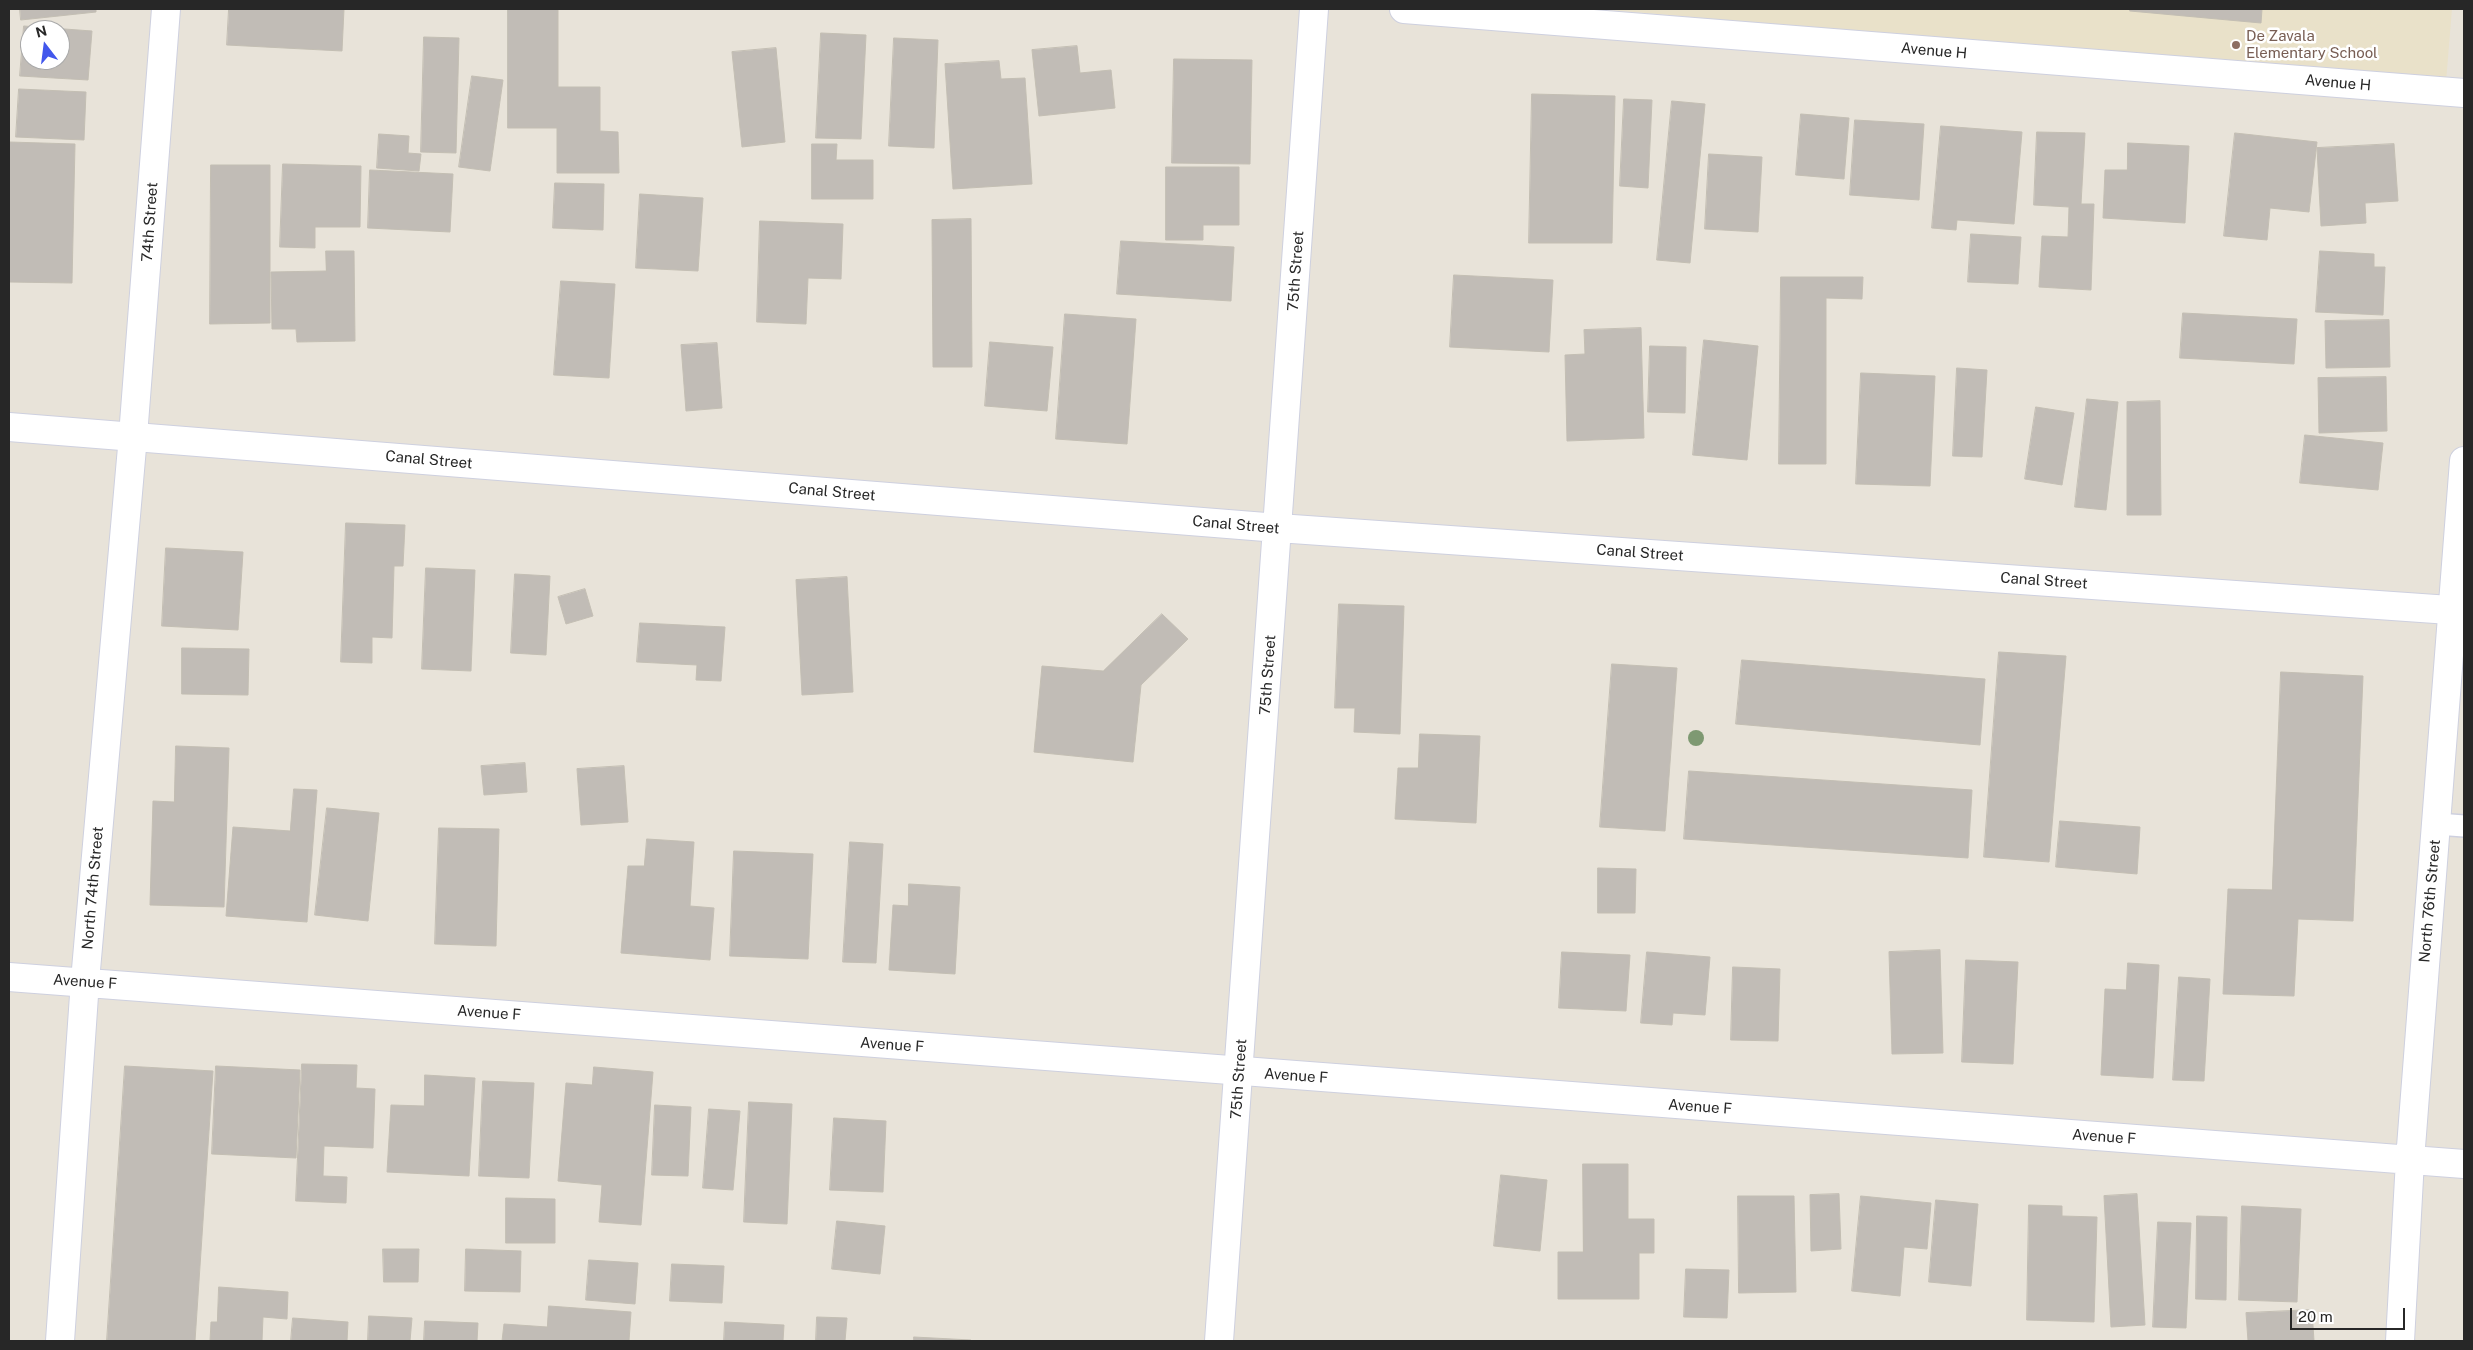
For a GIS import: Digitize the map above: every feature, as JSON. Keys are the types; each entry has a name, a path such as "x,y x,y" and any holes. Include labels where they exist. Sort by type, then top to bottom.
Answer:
{"street":[{"name":"74th Street","path":"133,436 166,9"},
{"name":"75th Street","path":"1219,1341 1240,1072 1314,9"},
{"name":"Avenue H","path":"1404,9 2464,94"},
{"name":"Canal Street","path":"9,427 1278,528 2459,610"},
{"name":"North 74th Street","path":"60,1341 85,981 133,436"},
{"name":"North 76th Street","path":"2400,1341 2410,1160 2437,824 2459,610 2464,461"},
{"name":"Avenue F","path":"9,977 85,981 1240,1072 2464,1164"}],"lane":[{"path":"2437,824 2464,826"}],"shaded area":[{"name":"De Zavala Elementary School","path":"1600,9 2452,9 2446,82"}],"building":[{"path":"20,9 96,9 96,12 21,20"},
{"path":"229,9 344,9 342,51 227,45"},
{"path":"508,9 558,9 558,87 600,87 600,131 618,132 619,173 557,173 557,128 508,128"},
{"path":"2130,9 2262,9 2261,23 2130,11"},
{"path":"70,29 92,31 88,80 20,76 20,70 70,70"},
{"path":"821,33 866,35 861,139 816,138"},
{"path":"424,37 459,38 456,153 421,152"},
{"path":"894,38 938,40 934,148 889,146"},
{"path":"1077,46 1080,73 1111,70 1115,108 1039,116 1032,50"},
{"path":"776,48 785,142 742,147 732,52"},
{"path":"1174,59 1252,60 1250,164 1172,163"},
{"path":"999,61 1001,79 1025,78 1032,184 953,189 945,64"},
{"path":"472,76 503,80 490,171 459,167"},
{"path":"19,89 86,92 84,140 16,137"},
{"path":"1532,94 1615,96 1612,243 1529,243"},
{"path":"1624,99 1652,100 1648,188 1620,186"},
{"path":"1672,101 1705,104 1690,263 1657,260"},
{"path":"1801,114 1849,118 1844,179 1796,175"},
{"path":"1855,120 1924,124 1919,200 1850,195"},
{"path":"1941,126 2022,132 2014,224 1957,220 1956,230 1932,228"},
{"path":"2037,132 2085,133 2081,204 2094,204 2091,290 2039,287 2042,236 2068,237 2069,207 2034,205"},
{"path":"2235,133 2317,142 2309,212 2270,208 2267,240 2224,236"},
{"path":"379,134 409,136 408,153 421,154 419,171 377,168"},
{"path":"9,142 75,144 72,283 9,282"},
{"path":"2128,143 2189,146 2185,223 2103,218 2105,170 2127,170"},
{"path":"812,144 837,144 836,160 873,160 873,199 812,199"},
{"path":"2394,144 2398,201 2365,203 2366,223 2321,226 2317,148"},
{"path":"1709,154 1762,157 1758,232 1705,229"},
{"path":"283,164 361,166 360,227 315,227 315,248 280,247"},
{"path":"211,165 270,165 270,323 210,324"},
{"path":"1166,167 1239,167 1239,225 1203,225 1203,240 1166,240"},
{"path":"370,170 453,174 450,232 368,228"},
{"path":"555,183 604,184 603,230 553,228"},
{"path":"640,194 703,198 698,271 636,268"},
{"path":"971,219 972,367 933,367 932,220"},
{"path":"760,221 843,224 841,279 808,278 806,324 757,322"},
{"path":"1971,234 2021,237 2018,284 1968,282"},
{"path":"1121,241 1234,247 1231,301 1117,294"},
{"path":"326,251 354,251 355,341 297,342 296,329 272,329 271,272 326,271"},
{"path":"2320,251 2374,254 2374,267 2385,267 2383,315 2316,312"},
{"path":"1454,275 1553,280 1549,352 1450,347"},
{"path":"1781,277 1863,277 1862,299 1826,298 1826,464 1779,464"},
{"path":"561,281 615,284 609,378 554,375"},
{"path":"2183,313 2297,319 2294,364 2180,358"},
{"path":"1065,314 1136,319 1127,444 1056,439"},
{"path":"2389,320 2390,367 2326,368 2325,321"},
{"path":"1641,328 1644,438 1567,441 1565,355 1585,354 1584,330"},
{"path":"1704,340 1758,346 1747,460 1693,455"},
{"path":"990,342 1053,347 1047,411 985,406"},
{"path":"717,343 722,408 686,411 681,345"},
{"path":"1650,346 1686,347 1685,413 1648,412"},
{"path":"1957,368 1987,370 1982,457 1953,456"},
{"path":"1861,373 1935,376 1930,486 1856,484"},
{"path":"2386,377 2387,431 2319,433 2318,378"},
{"path":"2087,399 2118,402 2106,510 2075,507"},
{"path":"2160,401 2161,515 2127,515 2127,402"},
{"path":"2036,407 2074,413 2062,485 2025,479"},
{"path":"2305,435 2383,443 2378,490 2300,483"},
{"path":"346,523 405,525 403,566 394,566 392,638 372,637 372,663 341,662"},
{"path":"166,548 243,552 238,630 162,626"},
{"path":"426,568 475,570 471,671 422,669"},
{"path":"515,574 550,576 546,655 511,653"},
{"path":"847,577 853,692 802,695 796,580"},
{"path":"585,589 593,616 566,624 558,597"},
{"path":"1339,604 1404,606 1400,734 1354,732 1355,708 1335,708"},
{"path":"1162,614 1188,639 1141,685 1133,762 1034,752 1042,666 1103,671"},
{"path":"640,623 725,627 721,681 696,680 697,665 637,662"},
{"path":"182,648 249,649 248,695 182,694"},
{"path":"1999,652 2066,656 2049,862 1984,857"},
{"path":"1742,660 1985,679 1980,745 1736,724"},
{"path":"1612,664 1677,668 1665,831 1600,827"},
{"path":"2281,672 2363,676 2353,921 2298,919 2294,996 2223,994 2228,889 2272,890"},
{"path":"1420,734 1480,736 1476,823 1395,819 1398,768 1418,768"},
{"path":"176,746 229,748 224,907 150,905 153,801 174,802"},
{"path":"525,763 527,792 484,795 481,766"},
{"path":"624,766 628,822 581,825 577,769"},
{"path":"1689,771 1972,790 1968,858 1684,839"},
{"path":"294,789 317,790 307,922 226,916 233,827 290,831"},
{"path":"327,808 379,813 368,921 315,915"},
{"path":"2060,821 2140,827 2137,874 2056,867"},
{"path":"439,828 499,829 496,946 435,944"},
{"path":"647,839 694,842 690,906 714,908 710,960 621,953 628,866 644,866"},
{"path":"850,842 883,844 876,963 843,962"},
{"path":"734,851 813,854 808,959 730,956"},
{"path":"1598,868 1636,869 1635,913 1598,913"},
{"path":"909,884 960,887 955,974 889,970 893,905 908,906"},
{"path":"1940,950 1943,1053 1892,1054 1889,952"},
{"path":"1562,952 1630,955 1626,1011 1559,1008"},
{"path":"1647,952 1710,957 1705,1015 1673,1013 1672,1025 1641,1023"},
{"path":"1966,960 2018,962 2013,1064 1962,1062"},
{"path":"2128,963 2159,965 2153,1078 2101,1075 2105,989 2126,990"},
{"path":"1733,967 1780,969 1778,1041 1731,1040"},
{"path":"2179,977 2210,979 2204,1081 2173,1080"},
{"path":"302,1064 357,1065 356,1088 375,1089 373,1148 324,1146 323,1176 347,1177 346,1203 296,1201"},
{"path":"125,1066 213,1071 195,1341 107,1341"},
{"path":"216,1066 300,1070 296,1158 212,1154"},
{"path":"594,1067 653,1072 641,1225 599,1222 602,1185 558,1181 566,1083 592,1085"},
{"path":"425,1075 475,1078 469,1176 387,1172 391,1105 424,1106"},
{"path":"483,1081 534,1083 529,1178 479,1176"},
{"path":"749,1102 792,1104 787,1224 744,1222"},
{"path":"655,1105 691,1107 688,1176 652,1175"},
{"path":"709,1109 740,1111 733,1190 703,1188"},
{"path":"834,1118 886,1121 883,1192 830,1190"},
{"path":"1583,1164 1628,1164 1628,1219 1654,1219 1654,1253 1639,1253 1639,1299 1558,1299 1558,1252 1583,1252"},
{"path":"1501,1175 1547,1180 1540,1251 1494,1246"},
{"path":"1839,1194 1841,1249 1811,1251 1810,1195"},
{"path":"2137,1194 2145,1325 2111,1327 2104,1196"},
{"path":"1738,1196 1794,1196 1796,1292 1739,1293"},
{"path":"1861,1196 1931,1203 1927,1249 1904,1247 1900,1296 1852,1291"},
{"path":"506,1198 555,1199 555,1243 506,1243"},
{"path":"1936,1200 1978,1204 1971,1286 1929,1282"},
{"path":"2029,1205 2062,1206 2062,1216 2097,1217 2094,1322 2027,1320"},
{"path":"2242,1206 2301,1209 2297,1302 2239,1300"},
{"path":"2197,1216 2227,1217 2226,1300 2196,1299"},
{"path":"837,1221 885,1226 880,1274 832,1269"},
{"path":"2158,1222 2191,1223 2186,1328 2153,1327"},
{"path":"383,1249 419,1249 418,1282 384,1282"},
{"path":"466,1249 521,1251 520,1292 465,1291"},
{"path":"589,1260 638,1263 635,1304 586,1300"},
{"path":"672,1264 724,1266 722,1303 670,1301"},
{"path":"1686,1269 1729,1270 1727,1318 1684,1317"},
{"path":"219,1287 288,1292 287,1319 263,1317 262,1341 210,1341 211,1322 217,1322"},
{"path":"549,1306 631,1312 629,1341 502,1341 504,1324 547,1327"},
{"path":"2312,1310 2314,1341 2248,1341 2246,1313"},
{"path":"369,1316 412,1318 410,1341 368,1341"},
{"path":"817,1317 847,1318 845,1341 816,1341"},
{"path":"293,1318 348,1322 347,1341 291,1341"},
{"path":"425,1321 478,1323 477,1341 424,1341"},
{"path":"725,1322 784,1325 783,1341 724,1341"},
{"path":"914,1337 971,1340 971,1341 914,1341"}],"place":[{"name":"De Zavala Elementary School","path":"2236,45"}]}
